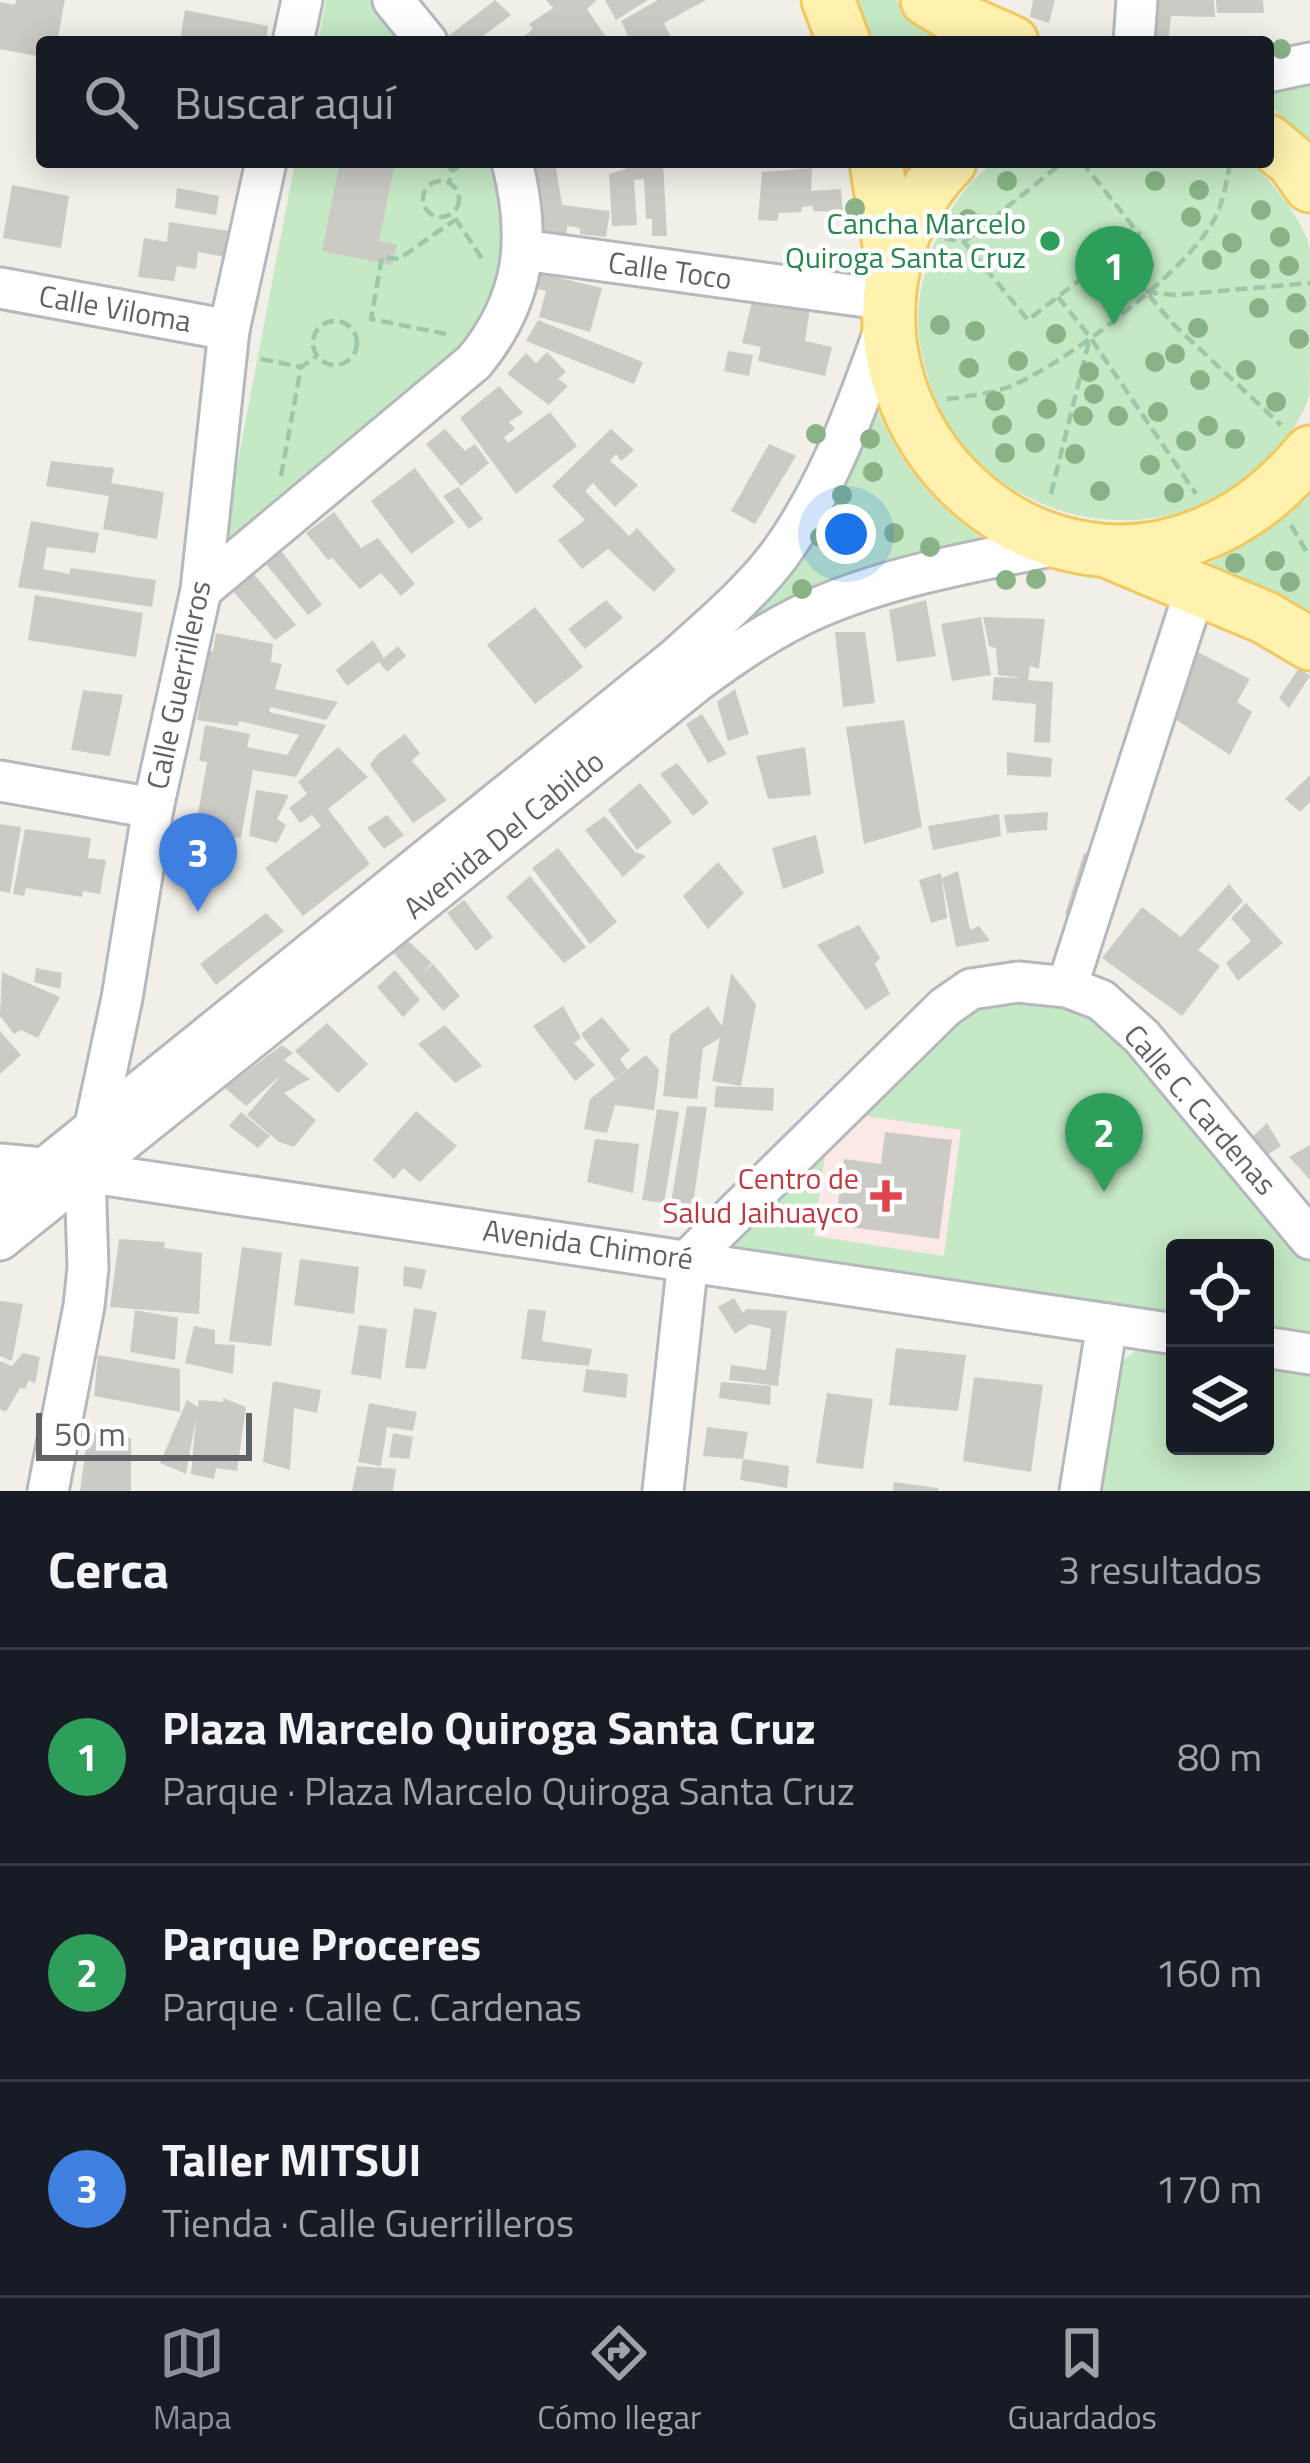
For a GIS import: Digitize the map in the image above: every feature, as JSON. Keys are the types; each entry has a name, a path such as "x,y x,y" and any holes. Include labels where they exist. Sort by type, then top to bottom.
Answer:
{"main road":[{"path":"828,0 842,36"},
{"path":"927,0 1000,36"},
{"path":"1274,145 1310,186"},
{"path":"877,168 890,297 891,358 901,395 938,462 996,514 1030,531 1073,532 1152,548 1200,536 1244,514 1282,484 1297,440"},
{"path":"890,297 909,222 946,168"},
{"path":"1073,532 1266,618 1310,644"}],"street":[{"path":"294,36 302,0"},
{"path":"393,0 422,36"},
{"path":"1135,36 1137,0"},
{"path":"1274,71 1310,64"},
{"name":"Calle Guerrilleros","path":"48,1491 84,1306 88,1268 85,1172 153,808 201,590 265,168"},
{"path":"201,590 473,362 497,334 513,301 524,250 521,196 514,168"},
{"name":"Calle Toco","path":"524,250 890,297"},
{"name":"Calle Viloma","path":"0,288 236,342"},
{"name":"Avenida Del Cabildo","path":"0,1204 676,658 731,608 778,557 814,500 843,440 890,297"},
{"name":"Avenida Del Cabildo","path":"0,1240 750,644 816,609 879,586 1073,532"},
{"path":"1067,987 1195,590"},
{"path":"0,781 153,808"},
{"name":"Calle C. Cardenas","path":"688,1260 958,998 971,989 1018,982 1067,987 1101,1000 1142,1037 1310,1239"},
{"name":"Avenida Chimoré","path":"0,1164 85,1172 1166,1333"},
{"path":"663,1491 688,1260"},
{"path":"1080,1491 1107,1324"},
{"path":"1274,1348 1310,1354"}],"path":[{"path":"449,183 457,168"},
{"path":"964,242 1056,168"},
{"path":"944,238 964,242 1028,320 1139,234 1087,168"},
{"path":"940,400 1012,386 1090,337 1146,292 1202,239 1217,214 1228,168"},
{"path":"449,183 431,184 423,200 433,215 454,216"},
{"path":"446,334 371,319 382,256 399,259 454,216 459,196 449,183"},
{"path":"454,216 485,263"},
{"path":"1114,254 1173,324 1297,440"},
{"path":"1146,292 1175,295 1310,283"},
{"path":"1058,297 1200,499"},
{"path":"339,320 352,328 358,342 347,362 332,365 317,356 313,339 319,327 339,320"},
{"path":"1073,532 1090,337"},
{"path":"236,342 301,367"},
{"path":"281,476 301,367 317,356"},
{"path":"1288,520 1306,551"}],"shaded area":[{"name":"Centro de Salud Jaihuayco","path":"866,1116 961,1130 944,1257 814,1237 825,1155"}],"green space":[{"path":"326,0 379,0 408,36 319,36"},
{"path":"846,0 895,0 963,36 859,36"},
{"path":"1310,78 1310,140 1274,110 1274,85"},
{"path":"294,168 501,168 513,235 483,336 219,560"},
{"path":"987,168 1255,168 1267,179 1295,215 1310,251 1309,396 1288,436 1257,470 1213,500 1165,516 1115,520 1066,512 1020,493 980,463 948,424 927,375 919,308 926,267 939,233"},
{"path":"874,403 922,485 994,547 716,646"},
{"path":"1310,493 1310,619 1196,570 1256,537"},
{"path":"1007,1002 1052,1003 1088,1015 1148,1065 1310,1258 1310,1335 1274,1330 1274,1239 1166,1239 1166,1315 738,1252 730,1241 966,1011","holes":["866,1116 961,1130 944,1256 814,1236 825,1155"]},
{"path":"1135,1351 1166,1351 1166,1455 1274,1455 1274,1365 1310,1370 1310,1491 1094,1491 1114,1368"}],"building":[{"path":"16,0 65,0 58,36 36,36 36,56 0,49 0,2 15,5"},
{"path":"495,0 511,15 483,36 449,36"},
{"path":"546,0 597,0 587,9 605,36 524,36 533,29 529,24 553,8"},
{"path":"605,0 648,0 616,20"},
{"path":"658,0 706,0 664,23 670,36 628,36 621,21"},
{"path":"1033,0 1055,0 1049,23 1030,17"},
{"path":"1143,0 1214,0 1215,17 1171,16 1169,36 1152,36 1141,21"},
{"path":"1216,0 1263,0 1264,13 1217,13"},
{"path":"185,10 268,26 267,36 181,36"},
{"path":"339,168 394,168 379,241 397,245 392,265 322,251"},
{"path":"532,168 556,168 562,205 610,211 606,237 580,234 580,228 567,226 566,244 545,241 538,229 538,185"},
{"path":"628,168 663,168 667,236 652,236 644,179 634,180 637,225 612,226 609,174"},
{"path":"812,168 811,191 841,189 843,212 802,207 801,212 779,213 777,221 758,220 762,172"},
{"path":"12,185 69,196 61,248 3,238"},
{"path":"177,188 219,196 216,215 175,208"},
{"path":"169,222 229,231 225,257 198,252 196,269 177,266 174,281 138,277 144,238 167,242"},
{"path":"526,270 602,288 590,332 539,317 546,291 522,285"},
{"path":"754,293 811,301 805,341 832,347 825,376 758,361 761,347 742,343"},
{"path":"538,320 643,362 634,384 526,341"},
{"path":"728,351 753,355 749,376 724,371"},
{"path":"547,352 566,372 558,379 568,386 549,405 507,374 526,353 536,363"},
{"path":"499,386 523,413 509,422 515,429 504,437 508,443 550,412 577,446 516,494 460,418"},
{"path":"445,429 465,451 475,444 489,463 461,486 426,444"},
{"path":"611,429 634,450 621,461 616,454 610,461 638,485 615,507 593,483 585,491 629,536 637,528 676,570 654,592 608,549 582,569 558,540 585,520 552,486"},
{"path":"769,444 796,456 755,524 731,511"},
{"path":"51,461 114,468 111,483 164,492 157,539 103,529 109,496 46,486"},
{"path":"415,468 455,522 411,554 371,501"},
{"path":"458,487 483,519 469,529 443,496"},
{"path":"334,512 361,548 378,538 415,584 401,596 381,573 360,589 306,533"},
{"path":"31,521 99,533 95,553 47,547 43,569 69,574 71,568 156,580 152,607 18,587"},
{"path":"282,552 322,605 308,615 265,563"},
{"path":"254,574 296,625 275,640 232,590"},
{"path":"35,595 143,613 136,657 28,640"},
{"path":"606,600 623,618 585,649 568,629"},
{"path":"926,600 936,656 897,662 889,610"},
{"path":"535,607 583,667 535,704 487,645"},
{"path":"981,617 991,675 952,681 941,624"},
{"path":"983,617 1045,619 1039,669 1030,666 1028,680 1053,682 1050,743 1034,742 1036,704 992,700 994,677 1021,678 998,675 996,648 989,646"},
{"path":"835,632 865,632 875,703 843,707"},
{"path":"216,633 273,644 271,662 282,664 275,689 338,702 326,720 270,707 269,712 326,725 296,777 253,770 241,838 195,831 207,762 199,761 205,725 250,734 247,747 287,755 299,735 239,721 238,726 197,720 208,651 213,651"},
{"path":"373,640 384,658 398,646 406,656 387,672 379,662 347,686 336,670"},
{"path":"1194,650 1250,679 1237,702 1252,712 1230,755 1172,717 1182,696 1167,688"},
{"path":"1299,668 1310,676 1289,708 1279,698"},
{"path":"735,689 749,734 728,741 717,702"},
{"path":"83,690 123,695 110,756 71,750"},
{"path":"702,714 727,754 708,763 686,724"},
{"path":"904,720 922,827 864,844 846,727"},
{"path":"405,734 420,753 412,761 447,800 413,823 370,765"},
{"path":"338,747 368,777 328,809 370,864 303,916 265,868 321,826 312,815 300,823 289,808 307,794 298,782"},
{"path":"805,747 811,795 768,799 756,756"},
{"path":"1007,752 1052,758 1051,777 1007,775"},
{"path":"677,763 709,803 693,816 660,774"},
{"path":"1310,775 1310,802 1300,812 1285,799"},
{"path":"640,783 672,822 637,850 608,810"},
{"path":"256,790 289,795 277,819 286,825 277,843 249,836"},
{"path":"1048,812 1047,830 1007,833 1004,815"},
{"path":"999,814 1001,836 933,850 928,826"},
{"path":"387,815 404,835 384,849 367,828"},
{"path":"605,816 635,852 646,856 623,877 585,830"},
{"path":"0,824 21,827 10,893 0,891"},
{"path":"25,829 91,838 88,858 106,860 100,894 83,891 82,897 26,888 24,896 13,894"},
{"path":"178,831 213,838 210,853 175,846"},
{"path":"816,835 824,873 783,889 772,848"},
{"path":"558,848 617,922 590,944 532,868"},
{"path":"1084,853 1096,855 1080,920 1065,914"},
{"path":"718,862 744,893 708,929 683,896"},
{"path":"958,871 970,930 979,926 990,941 956,947 942,878"},
{"path":"941,873 947,918 931,923 919,880"},
{"path":"530,876 586,947 564,963 506,897"},
{"path":"1229,884 1243,901 1198,950 1220,966 1182,1016 1102,958 1142,907 1181,937"},
{"path":"464,900 493,937 476,951 447,913"},
{"path":"1246,903 1283,943 1238,981 1226,963 1251,941 1231,918"},
{"path":"266,913 284,931 216,985 200,964"},
{"path":"859,925 880,958 875,964 890,994 866,1010 817,945"},
{"path":"408,941 432,963 422,974 433,964 460,996 443,1011 394,953"},
{"path":"36,968 62,973 60,989 34,982"},
{"path":"395,970 420,1000 403,1017 377,987"},
{"path":"2,972 60,997 38,1038 21,1030 14,1034 0,1016"},
{"path":"731,973 756,1004 741,1086 712,1081 720,1038 703,1048 697,1099 663,1096 670,1035 708,1006 722,1026"},
{"path":"563,1006 581,1038 574,1043 595,1065 575,1081 533,1026"},
{"path":"602,1017 630,1050 620,1059 627,1069 615,1079 581,1034"},
{"path":"327,1023 368,1064 338,1093 295,1051"},
{"path":"445,1025 482,1066 455,1083 418,1044"},
{"path":"0,1031 21,1055 0,1074"},
{"path":"282,1045 293,1053 284,1060 310,1079 284,1093 316,1120 294,1147 279,1142 247,1115 281,1075 246,1106 225,1088"},
{"path":"646,1055 659,1070 654,1110 615,1105 607,1133 584,1129 590,1099"},
{"path":"716,1086 774,1088 773,1111 714,1107"},
{"path":"687,1106 707,1107 693,1204 671,1203"},
{"path":"657,1109 679,1112 664,1203 642,1200"},
{"path":"416,1111 457,1146 420,1182 403,1168 394,1179 373,1160"},
{"path":"241,1112 270,1136 258,1148 229,1126"},
{"path":"1267,1123 1281,1146 1264,1157 1250,1139"},
{"path":"885,1132 952,1140 939,1239 835,1225 844,1159 881,1164"},
{"path":"595,1139 639,1144 633,1193 587,1182"},
{"path":"1310,1145 1310,1180 1289,1157"},
{"path":"119,1239 165,1242 164,1248 202,1253 199,1314 110,1307"},
{"path":"242,1247 282,1253 271,1346 229,1341"},
{"path":"300,1259 359,1267 354,1314 294,1305"},
{"path":"404,1266 426,1270 422,1289 403,1286"},
{"path":"734,1298 743,1313 747,1309 787,1311 778,1386 729,1380 731,1365 766,1370 771,1329 750,1324 735,1334 718,1307"},
{"path":"0,1301 23,1304 12,1361 0,1356"},
{"path":"414,1308 437,1312 426,1369 405,1368"},
{"path":"528,1309 546,1311 542,1341 592,1349 589,1366 521,1359"},
{"path":"135,1310 178,1318 175,1360 130,1352"},
{"path":"359,1325 387,1329 381,1379 351,1374"},
{"path":"194,1326 215,1330 215,1344 235,1345 233,1374 185,1363"},
{"path":"896,1348 966,1355 958,1411 889,1405"},
{"path":"23,1353 40,1357 35,1384 29,1380 25,1389 20,1388 6,1412 0,1409 0,1361 12,1366"},
{"path":"98,1355 180,1369 180,1412 94,1396"},
{"path":"586,1369 628,1374 626,1398 583,1392"},
{"path":"974,1377 1043,1385 1031,1472 963,1461"},
{"path":"273,1381 321,1390 317,1413 294,1408 290,1470 263,1462"},
{"path":"721,1382 771,1386 770,1405 719,1398"},
{"path":"827,1393 873,1399 863,1469 816,1463"},
{"path":"223,1398 246,1407 237,1471 216,1468 214,1479 191,1474 196,1418 186,1474 160,1463 187,1400 198,1407 199,1400 223,1402"},
{"path":"369,1403 417,1412 413,1431 387,1427 381,1466 358,1462"},
{"path":"707,1427 748,1432 743,1459 703,1456"},
{"path":"88,1432 131,1438 131,1491 80,1491"},
{"path":"393,1433 413,1437 409,1459 389,1457"},
{"path":"743,1459 789,1466 787,1488 740,1480"},
{"path":"357,1466 396,1469 393,1491 352,1491"},
{"path":"894,1482 938,1488 938,1491 893,1491"}],"place":[{"name":"Cancha Marcelo Quiroga Santa Cruz","path":"1050,241"},
{"name":"Plaza Marcelo Quiroga Santa Cruz","path":"1114,325"},
{"name":"Taller MITSUI","path":"198,912"},
{"name":"Parque Proceres","path":"1104,1192"},
{"name":"Centro de Salud Jaihuayco","path":"886,1196"}]}
